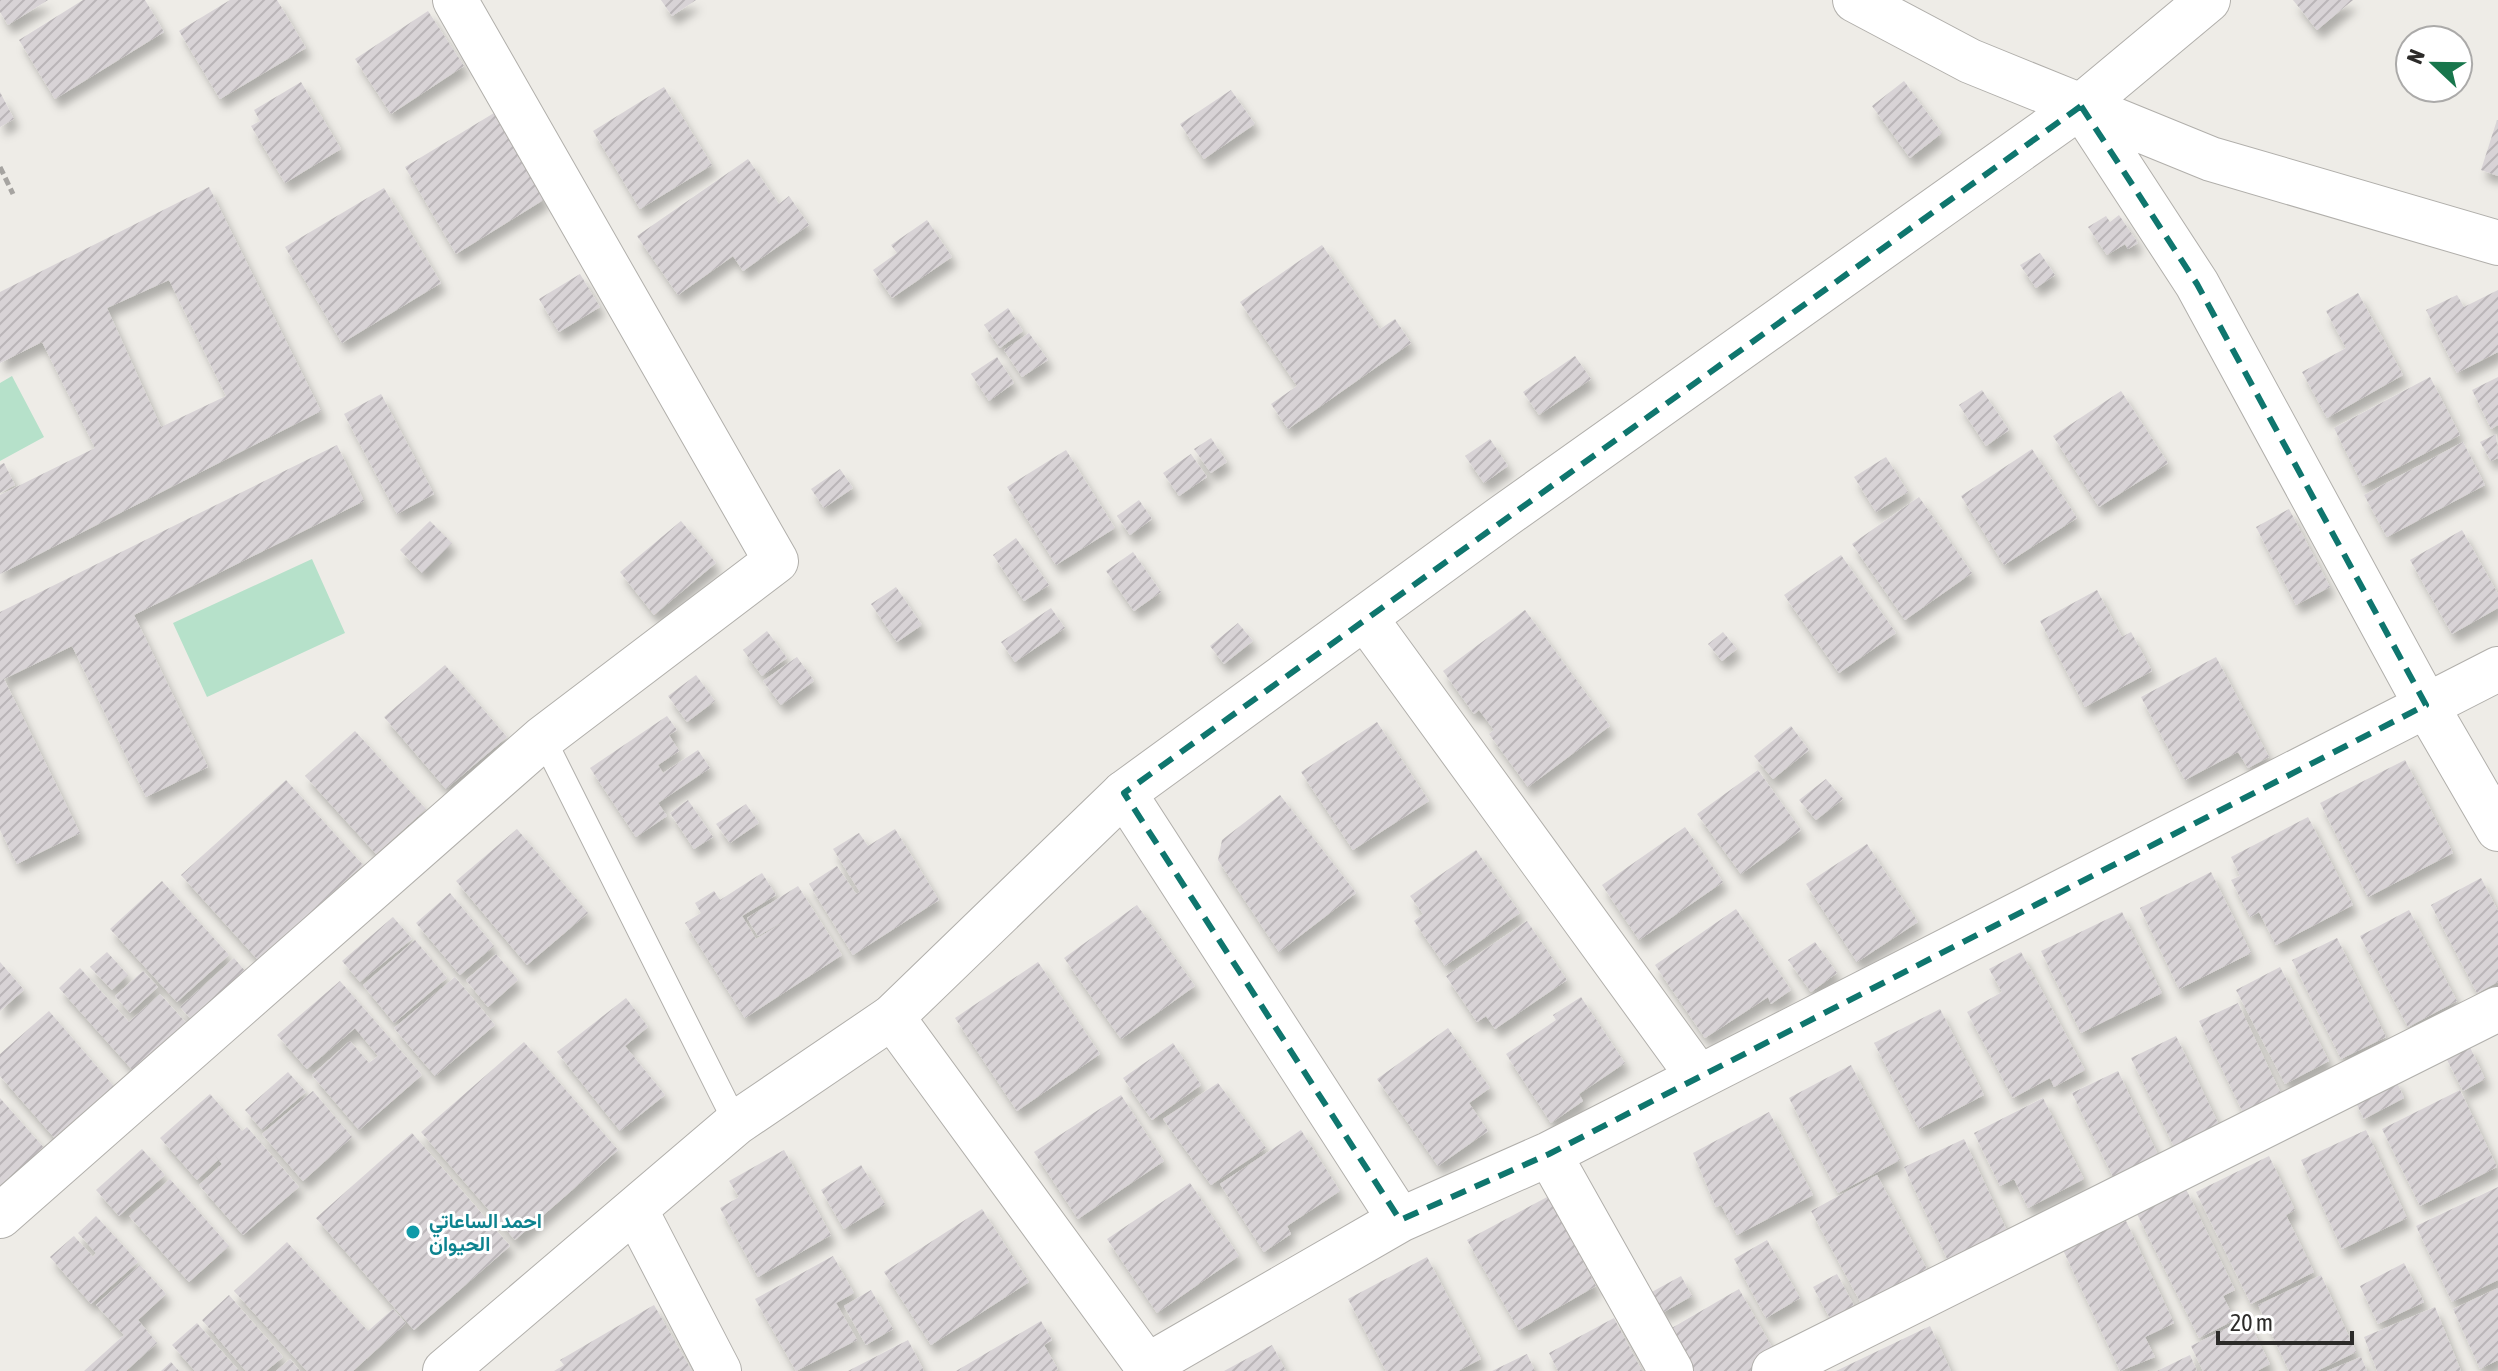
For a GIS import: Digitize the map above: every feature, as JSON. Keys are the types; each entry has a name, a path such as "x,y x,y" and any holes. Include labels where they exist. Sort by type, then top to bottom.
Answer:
{"street":[{"path":"0,1216 543,738 776,561 455,0"},
{"path":"1855,0 1970,61 2211,159 2498,243"},
{"path":"445,1371 736,1123 892,1017 1124,793 1517,507 2081,106 2208,0"},
{"path":"2081,106 2197,284 2426,705 2498,829"},
{"path":"1366,619 1698,1076"},
{"path":"892,1017 1147,1366 1400,1220 1549,1154 2498,669"},
{"path":"1124,793 1400,1220"},
{"path":"1774,1371 2498,1009"},
{"path":"1549,1154 1671,1371"},
{"path":"636,1211 719,1371"}],"lane":[{"path":"543,738 736,1123"}],"path":[{"path":"0,167 13,194"}],"highlighted area":[{"path":"2081,106 2197,284 2426,705 1549,1154 1400,1220 1124,793"}],"green space":[{"path":"12,376 44,437 0,461 0,383"},
{"path":"312,559 345,633 207,697 173,623"}],"building":[{"path":"0,0 48,0 8,25 0,12"},
{"path":"83,0 145,0 164,32 55,99 19,40"},
{"path":"230,0 277,0 306,48 220,99 179,31"},
{"path":"661,0 696,0 672,16"},
{"path":"2293,0 2353,0 2317,30"},
{"path":"428,11 464,66 391,114 355,59"},
{"path":"1904,81 1942,133 1910,158 1872,106"},
{"path":"301,82 341,149 285,183 251,126 260,121 254,110"},
{"path":"664,87 712,165 640,209 593,131"},
{"path":"1231,90 1255,124 1204,159 1180,124"},
{"path":"0,92 14,119 0,127"},
{"path":"494,113 545,199 456,254 405,167"},
{"path":"2498,120 2498,176 2481,170"},
{"path":"748,159 779,204 789,196 809,225 743,271 733,256 678,295 637,236"},
{"path":"209,187 321,411 0,574 0,495 95,448 42,342 0,363 0,292","holes":["169,280 226,396 161,427 107,308"]},
{"path":"384,188 441,283 342,343 285,247"},
{"path":"2119,215 2138,243 2128,249 2125,244 2107,255 2088,227 2106,216 2110,222"},
{"path":"927,220 952,257 892,298 873,270 897,253 891,245"},
{"path":"1322,245 1380,329 1395,319 1411,343 1288,429 1271,404 1297,386 1240,302"},
{"path":"2040,253 2055,275 2036,288 2020,265"},
{"path":"580,274 600,307 559,332 539,299"},
{"path":"2498,290 2498,352 2457,373 2426,310 2457,295 2464,307"},
{"path":"2358,293 2403,375 2327,418 2302,372 2346,348 2326,311"},
{"path":"1008,308 1023,331 1000,348 984,325"},
{"path":"1029,333 1048,360 1022,377 1004,350"},
{"path":"1575,356 1591,379 1539,415 1523,392"},
{"path":"997,357 1014,383 989,401 971,374"},
{"path":"2430,377 2460,435 2363,486 2334,428"},
{"path":"2498,377 2498,425 2491,429 2472,390"},
{"path":"1982,390 2009,430 1986,446 1959,405"},
{"path":"2121,391 2168,463 2099,507 2053,436"},
{"path":"381,394 434,494 397,514 344,414"},
{"path":"2496,434 2498,458 2491,461 2480,442"},
{"path":"1211,438 1227,462 1211,473 1194,449"},
{"path":"1490,439 1508,466 1484,483 1465,456"},
{"path":"2463,442 2485,485 2387,537 2364,495"},
{"path":"337,445 364,501 134,615 208,767 146,797 72,646 4,679 80,833 17,864 0,830 0,612"},
{"path":"2032,449 2077,518 2004,565 1961,496"},
{"path":"1066,450 1115,528 1056,565 1007,487"},
{"path":"1191,454 1207,477 1179,496 1163,473"},
{"path":"1886,457 1908,492 1876,512 1854,477"},
{"path":"4,463 15,485 0,493 0,465"},
{"path":"840,469 853,488 824,508 811,489"},
{"path":"1919,497 1972,573 1905,620 1852,544"},
{"path":"1139,500 1152,519 1130,535 1117,516"},
{"path":"2289,509 2330,587 2296,605 2256,527"},
{"path":"430,521 452,543 422,573 400,550"},
{"path":"681,521 716,563 654,615 620,572"},
{"path":"2462,530 2498,594 2498,608 2452,634 2410,560"},
{"path":"1016,538 1049,585 1024,601 993,555"},
{"path":"1133,552 1161,592 1134,611 1106,571"},
{"path":"1841,555 1896,633 1839,673 1784,595"},
{"path":"896,587 922,625 897,642 871,604"},
{"path":"2097,590 2122,637 2131,632 2152,671 2085,707 2040,621"},
{"path":"1051,608 1065,628 1015,662 1001,642"},
{"path":"1525,610 1610,726 1528,787 1489,734 1494,730 1479,710 1474,714 1443,671"},
{"path":"1238,623 1253,641 1224,664 1210,646"},
{"path":"767,631 787,658 762,676 743,650"},
{"path":"1723,632 1737,649 1722,661 1708,644"},
{"path":"797,657 814,681 781,705 763,681"},
{"path":"2216,657 2269,757 2248,768 2238,752 2185,780 2141,697"},
{"path":"445,665 507,737 446,789 384,717"},
{"path":"696,675 715,701 687,722 668,696"},
{"path":"667,716 677,730 669,735 679,751 658,765 663,773 698,750 710,768 658,803 667,816 636,837 590,768"},
{"path":"1377,722 1429,801 1353,850 1301,772"},
{"path":"1791,726 1809,750 1773,779 1754,756"},
{"path":"355,731 426,809 376,854 305,776"},
{"path":"2405,760 2453,853 2368,897 2320,803"},
{"path":"1758,770 1801,830 1741,874 1697,814"},
{"path":"1826,779 1843,799 1816,820 1799,800"},
{"path":"286,780 363,865 258,960 181,875"},
{"path":"1280,795 1356,893 1279,952 1218,860 1222,840"},
{"path":"688,800 713,837 694,849 670,813"},
{"path":"746,804 759,823 730,843 716,824"},
{"path":"2308,817 2353,905 2276,945 2259,912 2250,917 2231,880 2240,876 2231,857"},
{"path":"1685,827 1723,882 1639,940 1602,885"},
{"path":"517,829 588,913 527,965 456,881"},
{"path":"895,829 939,900 853,955 809,884 837,866 856,894 860,892 833,849 859,833 868,846"},
{"path":"1867,844 1918,922 1857,962 1806,884"},
{"path":"1476,850 1520,913 1445,966 1414,921 1423,914 1410,896"},
{"path":"2211,872 2251,953 2179,989 2140,908"},
{"path":"762,873 776,895 742,916 756,939 790,918 758,936 747,918 798,886 842,955 745,1018 685,923 701,913 695,903 714,891 720,900"},
{"path":"2481,878 2498,911 2498,982 2477,993 2431,905"},
{"path":"162,881 229,955 177,1002 110,929"},
{"path":"450,893 494,946 460,975 416,923"},
{"path":"1137,905 1195,986 1121,1039 1064,958"},
{"path":"1736,909 1791,990 1771,1004 1768,997 1705,1038 1655,965"},
{"path":"2409,910 2457,1001 2408,1027 2360,936"},
{"path":"2122,912 2162,993 2081,1033 2041,951"},
{"path":"393,917 412,939 360,982 342,961"},
{"path":"1527,921 1567,980 1495,1029 1486,1016 1477,1022 1446,976"},
{"path":"2337,938 2386,1037 2341,1059 2292,960"},
{"path":"415,940 447,978 394,1023 363,985"},
{"path":"1815,942 1837,973 1811,992 1788,960"},
{"path":"107,952 128,975 112,990 90,967"},
{"path":"2021,952 2085,1070 2054,1087 2050,1078 2013,1098 1967,1012 2002,992 1989,969"},
{"path":"496,954 518,980 488,1007 466,980"},
{"path":"234,958 246,972 192,1020 180,1007"},
{"path":"0,962 24,990 0,1011"},
{"path":"1038,962 1100,1054 1017,1111 955,1018"},
{"path":"2280,967 2329,1061 2285,1084 2236,990"},
{"path":"80,968 129,1022 160,994 188,1025 135,1073 59,988"},
{"path":"143,971 158,987 130,1013 115,996"},
{"path":"455,977 495,1025 435,1076 394,1028"},
{"path":"340,981 422,1075 359,1130 312,1075 350,1041 369,1063 378,1056 355,1028 307,1069 277,1035"},
{"path":"1581,997 1625,1063 1579,1094 1583,1101 1551,1123 1506,1054 1556,1020 1553,1015"},
{"path":"626,998 648,1027 625,1046 665,1095 620,1131 557,1052"},
{"path":"2238,1003 2283,1098 2245,1117 2199,1021"},
{"path":"1940,1009 1984,1095 1919,1129 1874,1043"},
{"path":"49,1011 117,1090 58,1142 0,1076 0,1054"},
{"path":"1448,1028 1490,1088 1469,1103 1488,1131 1438,1166 1377,1079"},
{"path":"2176,1036 2222,1131 2177,1153 2131,1058"},
{"path":"524,1042 618,1150 515,1240 421,1132"},
{"path":"1173,1043 1201,1085 1152,1120 1123,1078"},
{"path":"2469,1045 2485,1079 2463,1091 2445,1056"},
{"path":"1851,1065 1900,1160 1838,1193 1789,1098"},
{"path":"2118,1071 2160,1159 2115,1181 2072,1093"},
{"path":"288,1072 306,1092 262,1130 245,1110"},
{"path":"2395,1078 2404,1098 2364,1119 2354,1099"},
{"path":"1218,1083 1266,1148 1211,1185 1163,1119"},
{"path":"2460,1090 2497,1167 2420,1206 2382,1129"},
{"path":"313,1091 352,1137 303,1181 262,1134"},
{"path":"210,1094 242,1131 247,1127 299,1187 243,1235 199,1185 222,1164 214,1154 218,1160 197,1180 160,1138"},
{"path":"1121,1095 1164,1161 1078,1219 1034,1152"},
{"path":"0,1098 45,1149 0,1189"},
{"path":"2043,1098 2084,1179 2028,1208 2014,1179 2000,1186 1974,1133"},
{"path":"1769,1112 1813,1195 1737,1235 1721,1205 1716,1207 1693,1153"},
{"path":"1301,1130 1340,1191 1287,1226 1291,1234 1264,1252 1220,1184"},
{"path":"2366,1130 2407,1218 2342,1249 2301,1160"},
{"name":"احمد الساعاتي الحيوان","path":"412,1133 510,1246 414,1330 316,1218"},
{"path":"1964,1139 2009,1235 1949,1263 1904,1167"},
{"path":"142,1149 165,1175 119,1216 96,1190"},
{"path":"784,1150 831,1235 758,1277 720,1208 739,1197 729,1181"},
{"path":"2269,1156 2295,1210 2286,1215 2314,1272 2251,1304 2196,1192"},
{"path":"861,1165 885,1204 844,1229 821,1190"},
{"path":"1877,1175 1928,1271 1863,1307 1811,1211"},
{"path":"170,1179 229,1246 189,1282 129,1216"},
{"path":"1190,1183 1239,1256 1157,1313 1107,1239"},
{"path":"2498,1187 2498,1280 2452,1302 2416,1226"},
{"path":"2186,1189 2235,1290 2223,1296 2235,1320 2199,1338 2137,1214"},
{"path":"1549,1196 1596,1286 1519,1330 1467,1240"},
{"path":"982,1209 1029,1282 931,1345 884,1272"},
{"path":"96,1216 138,1262 91,1304 50,1257 74,1236 93,1257 96,1253 78,1233"},
{"path":"2126,1221 2174,1323 2145,1337 2155,1357 2120,1371 2063,1250"},
{"path":"1767,1240 1800,1298 1766,1318 1734,1259"},
{"path":"287,1242 368,1331 393,1309 406,1323 353,1371 307,1371 234,1291"},
{"path":"833,1256 854,1293 836,1303 857,1340 796,1371 755,1299"},
{"path":"1427,1257 1481,1359 1458,1371 1386,1371 1348,1299"},
{"path":"2404,1263 2424,1302 2378,1324 2360,1286"},
{"path":"140,1265 166,1294 138,1320 157,1343 126,1371 84,1371 124,1335 96,1305"},
{"path":"1837,1274 1856,1309 1832,1322 1813,1287"},
{"path":"2321,1275 2356,1352 2317,1371 2289,1371 2258,1305"},
{"path":"1681,1276 1692,1296 1662,1313 1650,1293"},
{"path":"2498,1288 2498,1360 2480,1369 2453,1309"},
{"path":"1739,1289 1777,1356 1750,1371 1693,1371 1670,1329"},
{"path":"871,1290 893,1329 866,1345 844,1306"},
{"path":"229,1295 283,1357 266,1371 246,1371 202,1320"},
{"path":"654,1305 692,1371 554,1371 564,1365 560,1360"},
{"path":"2435,1307 2461,1371 2377,1371 2364,1337"},
{"path":"1614,1318 1642,1371 1558,1371 1549,1353"},
{"path":"2247,1318 2270,1364 2257,1371 2203,1371 2191,1346"},
{"path":"1041,1321 1052,1340 1044,1345 1058,1369 1055,1371 956,1371"},
{"path":"197,1323 239,1371 195,1371 172,1345"},
{"path":"1930,1326 1951,1371 1836,1371"},
{"path":"908,1340 924,1371 848,1371"},
{"path":"1272,1345 1286,1371 1224,1371"},
{"path":"1527,1354 1535,1371 1492,1371"},
{"path":"2190,1355 2197,1371 2157,1371"},
{"path":"2361,1357 2367,1371 2327,1371"},
{"path":"290,1359 300,1371 276,1371"},
{"path":"171,1362 179,1371 161,1371"}],"place":[{"name":"احمد الساعاتي الحيوان","path":"413,1232"}]}
